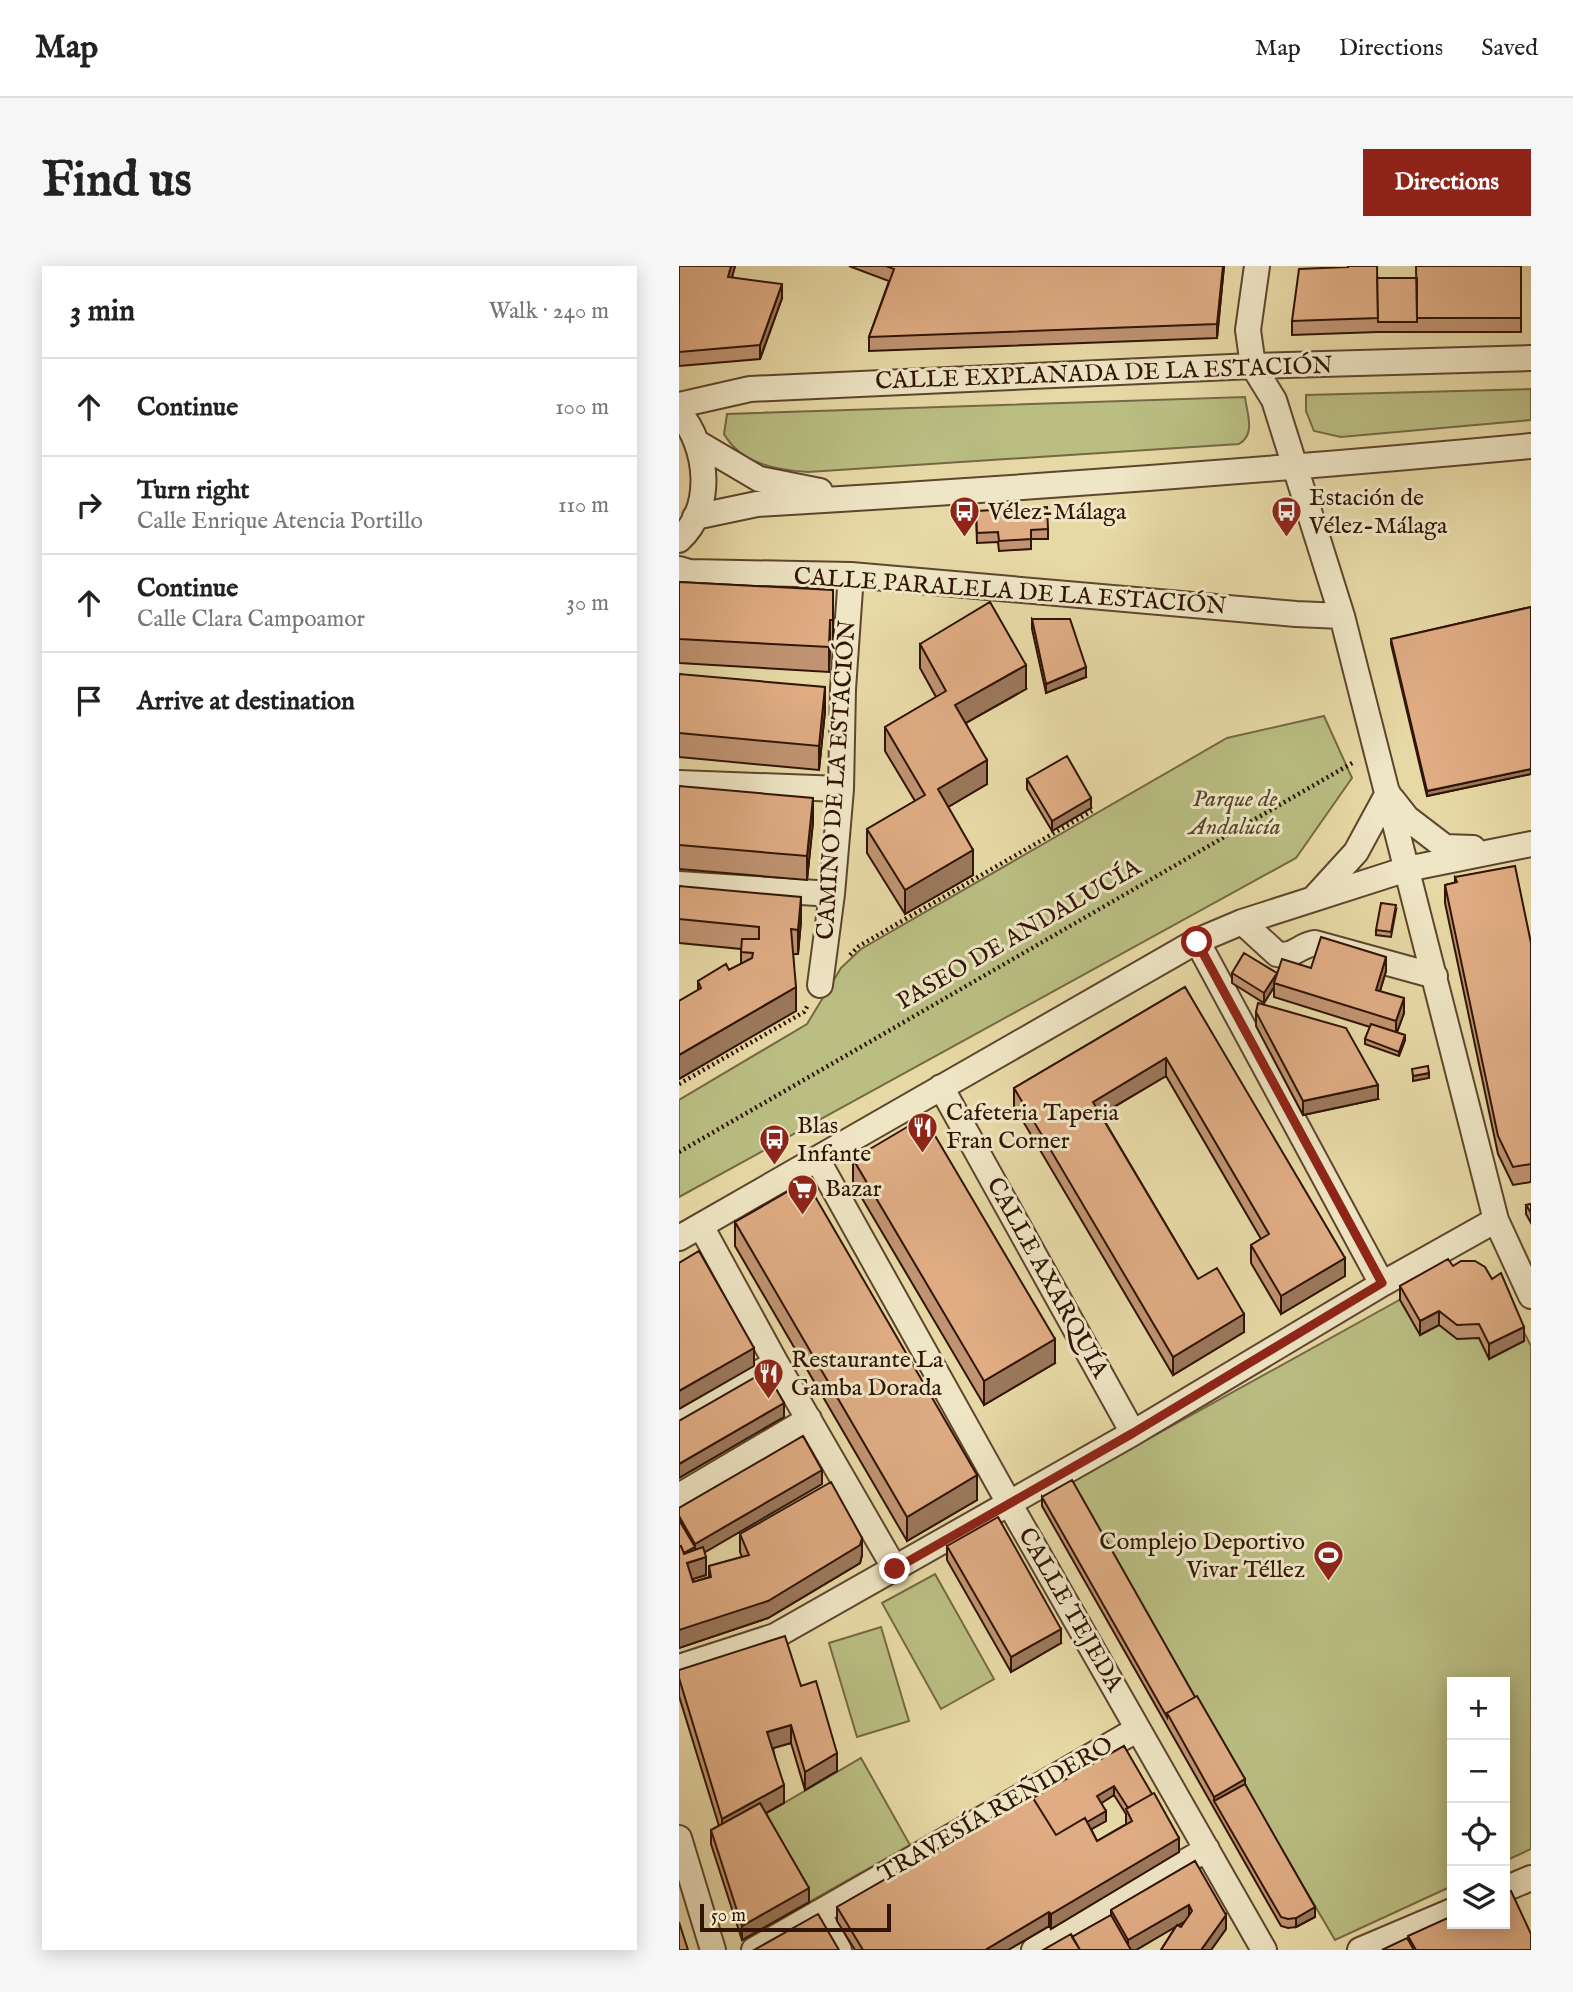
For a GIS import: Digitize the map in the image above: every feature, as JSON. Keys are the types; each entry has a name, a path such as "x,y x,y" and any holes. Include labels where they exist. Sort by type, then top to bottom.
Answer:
{"street":[{"path":"1257,266 1248,330 1253,366 1274,400 1342,615 1496,1220 1531,1296"},
{"name":"CALLE EXPLANADA DE LA ESTACIÓN","path":"679,405 750,389 1253,366 1531,358"},
{"path":"679,412 698,443 703,468 703,493 695,517 679,540"},
{"path":"698,443 759,479 855,498"},
{"path":"695,517 757,504 1296,466 1531,446"},
{"name":"CALLE PARALELA DE LA ESTACIÓN","path":"679,569 689,572 852,575 1283,613 1342,615"},
{"name":"CAMINO DE LA ESTACIÓN","path":"820,985 832,894 841,789 843,690 852,575"},
{"path":"816,689 843,690"},
{"path":"679,783 841,789"},
{"path":"1388,793 1407,818 1445,847 1529,852"},
{"path":"1312,900 1356,852 1388,793"},
{"path":"679,1238 1197,942 1242,922 1407,869 1499,850"},
{"path":"679,884 832,894"},
{"path":"1242,922 1277,954 1291,955 1306,945 1315,943 1435,976"},
{"path":"1197,942 1382,1283"},
{"name":"CALLE AXARQUÍA","path":"941,1087 1133,1433"},
{"name":"CALLE TEJEDA","path":"817,1159 1264,1950"},
{"path":"679,1667 775,1636 1133,1433 1382,1283 1496,1220"},
{"path":"701,1226 776,1363 895,1569"},
{"path":"679,1419 776,1363"},
{"path":"679,1496 809,1419"},
{"path":"822,1494 844,1480"},
{"name":"TRAVESÍA REÑIDERO","path":"754,1950 1138,1729"},
{"path":"679,1838 683,1864 713,1950"},
{"path":"1034,1950 1207,1849"},
{"path":"1510,1887 1531,1878"},
{"path":"818,1913 839,1950"},
{"path":"1360,1950 1447,1913"}],"path":[{"name":"PASEO DE ANDALUCÍA","path":"679,1152 1376,749"},
{"path":"850,956 859,946 1092,811"},
{"path":"679,1084 804,1012 820,985"}],"green space":[{"path":"1531,389 1531,420 1341,437 1314,431 1306,411 1306,395"},
{"path":"1245,397 1249,429 1239,444 808,472 761,464 740,452 724,434 727,414"},
{"name":"Parque de Andalucía","path":"1324,716 1352,778 1296,858 679,1197 679,1100 807,1024 841,968 861,949 1227,738"},
{"name":"Complejo Deportivo Vivar Téllez","path":"1448,1273 1501,1287 1531,1346 1531,1849 1510,1859 1510,1677 1447,1677 1447,1888 1335,1940 1067,1484"},
{"path":"935,1574 994,1679 941,1709 882,1603"},
{"path":"881,1627 909,1721 857,1737 829,1643"},
{"path":"861,1758 910,1845 809,1902 760,1817"}],"building":[{"path":"679,266 731,266 728,277 782,284 760,345 679,352"},
{"path":"886,266 1223,266 1217,324 869,337 894,269"},
{"path":"1377,266 1378,318 1292,321 1299,269"},
{"path":"1416,266 1521,266 1521,318 1417,318"},
{"path":"1377,278 1417,278 1417,322 1378,322"},
{"path":"1047,507 1048,529 1031,530 1031,539 999,541 998,532 977,533 976,511"},
{"path":"679,582 833,590 833,620 830,620 829,647 679,639"},
{"path":"990,602 1026,665 955,705 987,760 938,789 973,850 905,890 867,829 925,795 885,727 946,691 920,644"},
{"path":"1531,607 1531,769 1427,791 1391,639"},
{"path":"1032,619 1070,619 1086,667 1046,684"},
{"path":"679,674 825,687 819,746 679,733"},
{"path":"1067,756 1091,798 1052,821 1027,779"},
{"path":"679,786 813,798 807,856 679,845"},
{"path":"1515,866 1531,943 1531,1164 1513,1167 1498,1136 1445,885 1457,882 1455,877"},
{"path":"679,886 801,897 798,930 791,929 796,987 679,1055 679,1001 701,988 698,981 726,964 729,970 752,958 753,953 741,952 742,939 759,939 759,927 679,919"},
{"path":"1381,903 1396,905 1391,932 1376,930"},
{"path":"1321,937 1386,957 1376,990 1404,998 1396,1021 1274,983 1282,959 1311,968"},
{"path":"1244,953 1277,973 1264,993 1232,973"},
{"path":"1185,987 1345,1258 1281,1296 1251,1245 1269,1234 1166,1058 1093,1102 1198,1279 1217,1268 1244,1314 1173,1357 1014,1088"},
{"path":"1258,1003 1346,1028 1378,1085 1303,1101 1256,1012"},
{"path":"1371,1024 1405,1035 1399,1052 1365,1039"},
{"path":"1428,1066 1429,1073 1413,1076 1412,1069"},
{"path":"924,1117 1055,1339 984,1381 853,1159"},
{"path":"806,1181 977,1475 907,1517 735,1222"},
{"path":"699,1251 754,1348 679,1391 679,1263"},
{"path":"1448,1259 1453,1266 1461,1261 1475,1261 1485,1267 1492,1279 1501,1273 1524,1327 1489,1344 1479,1324 1457,1325 1439,1311 1420,1321 1400,1286"},
{"path":"766,1371 784,1403 679,1464 679,1421"},
{"path":"803,1436 822,1470 695,1544 679,1516 679,1508"},
{"path":"1072,1480 1195,1697 1167,1713 1167,1717 1042,1497"},
{"path":"831,1482 862,1538 860,1545 768,1601 679,1630 679,1547 681,1546 684,1554 703,1547 706,1557 687,1563 693,1582 711,1577 709,1566 749,1555 740,1534"},
{"path":"998,1517 1061,1629 1011,1657 947,1546"},
{"path":"679,1520 695,1547 684,1553 681,1546 679,1547"},
{"path":"785,1636 801,1686 816,1681 837,1753 805,1772 791,1725 767,1732 784,1785 722,1819 679,1678 679,1670"},
{"path":"1197,1696 1245,1779 1214,1797 1167,1713"},
{"path":"1124,1746 1152,1794 1128,1808 1114,1786 1097,1796 1106,1811 1087,1822 1085,1818 1056,1835 1033,1798"},
{"path":"1245,1784 1315,1907 1296,1918 1281,1917 1214,1801"},
{"path":"1154,1793 1179,1838 985,1950 863,1950 837,1907 1031,1795 1056,1835 1085,1818 1097,1841 1132,1821 1126,1809"},
{"path":"760,1803 809,1888 742,1926 711,1830"},
{"path":"1195,1861 1226,1915 1201,1950 1161,1950 1177,1925 1181,1927 1192,1911 1189,1905 1128,1940 1111,1910"},
{"path":"1510,1891 1531,1934 1531,1950 1416,1950 1408,1936 1447,1918 1447,1929 1510,1929"},
{"path":"818,1914 839,1950 754,1950"},
{"path":"1111,1915 1131,1950 1080,1950 1072,1937"},
{"path":"679,1922 688,1950 679,1950"},
{"path":"1071,1934 1080,1950 1043,1950"},
{"path":"1407,1938 1414,1950 1382,1950"}],"place":[{"name":"Vélez-Málaga","path":"965,539"},
{"name":"Estación de Vélez-Málaga","path":"1286,539"},
{"name":"Cafeteria Taperia Fran Corner","path":"923,1154"},
{"name":"Blas Infante","path":"774,1167"},
{"name":"Bazar","path":"802,1216"},
{"name":"Restaurante La Gamba Dorada","path":"768,1401"},
{"name":"Complejo Deportivo Vivar Téllez","path":"1328,1583"}],"route":[{"path":"895,1569 1133,1433 1382,1283 1197,942"}]}
